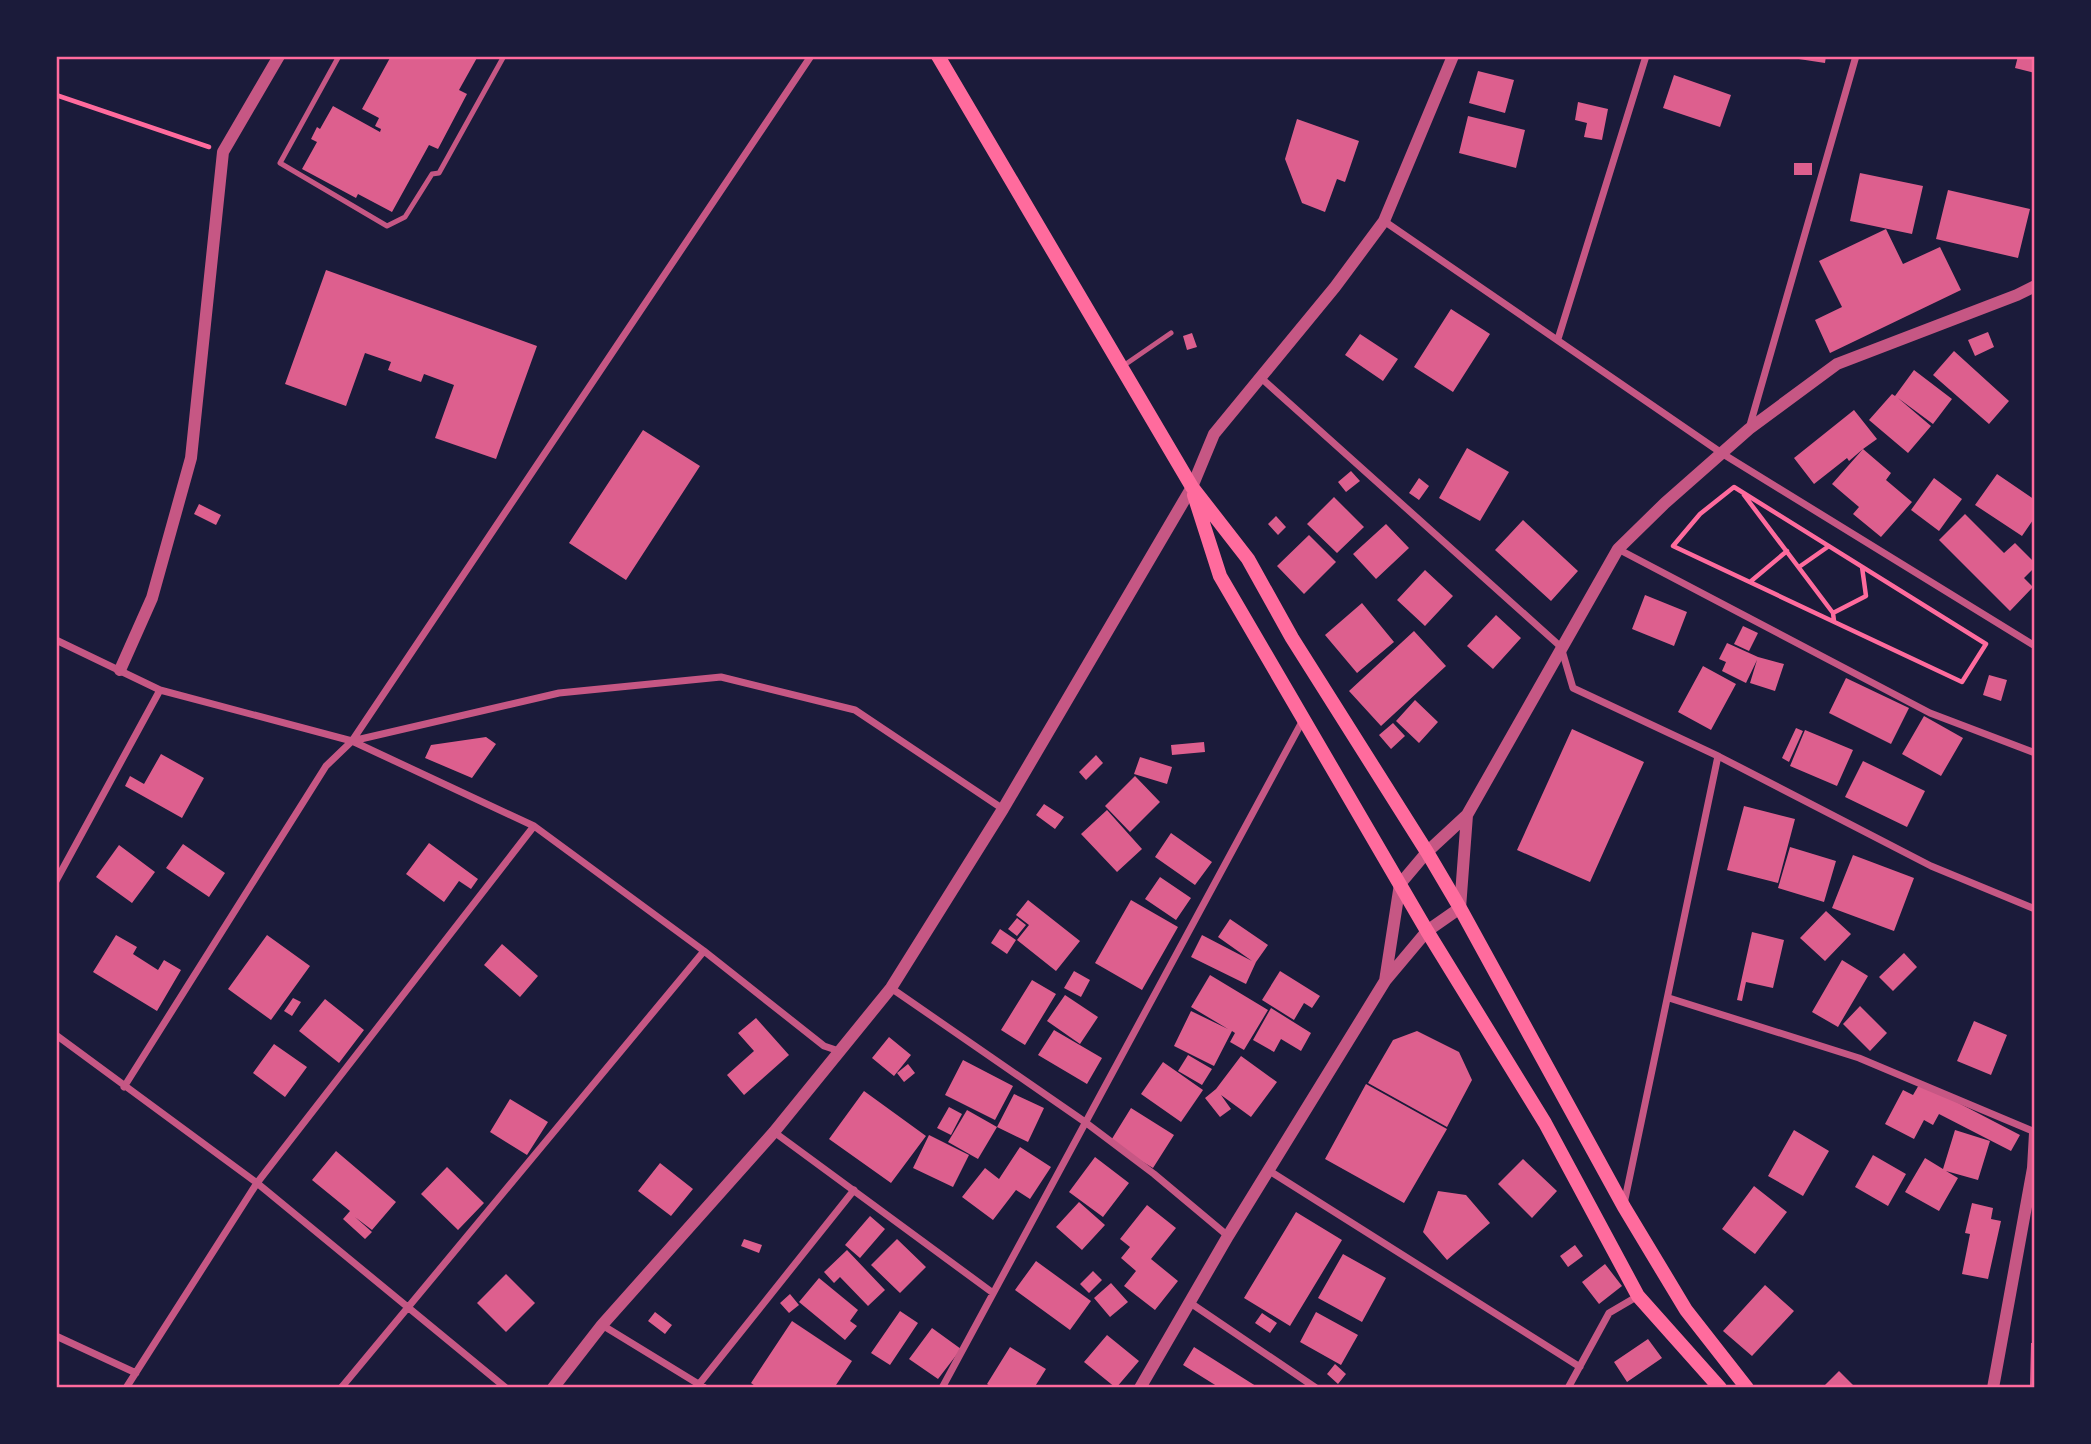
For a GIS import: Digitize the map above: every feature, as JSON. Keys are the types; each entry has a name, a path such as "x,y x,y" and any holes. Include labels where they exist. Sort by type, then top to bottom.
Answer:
{"main road":[{"path":"938,56 1192,487 1248,559 1292,638 1427,852 1624,1207 1686,1310 1747,1388"},
{"path":"1192,487 1220,576 1427,931 1545,1123 1639,1296 1720,1388"}],"street":[{"path":"120,670 152,598 191,458 223,152 279,56"},
{"path":"124,1087 326,766 352,741 811,56"},
{"path":"554,1388 602,1325 774,1132 891,988 1003,808 1192,487 1214,434 1335,287 1384,221 1453,56"},
{"path":"1558,339 1646,56"},
{"path":"1749,429 1856,56"},
{"path":"1384,221 1723,454 2035,646"},
{"path":"1385,981 1400,884 1427,852 1467,815 1619,550 1665,503 1749,429 1837,364 2035,286"},
{"path":"1259,377 1561,647 1573,688 1718,756 1931,866 2035,909"},
{"path":"1619,550 1930,713 2035,753"},
{"path":"56,640 160,690 352,741 534,826 704,951 824,1046 840,1052"},
{"path":"352,741 559,693 721,677 855,709 1003,808"},
{"path":"56,881 160,690"},
{"path":"942,1388 1303,720"},
{"path":"1624,1207 1718,756"},
{"path":"1140,1388 1228,1236 1385,981 1427,931 1460,908 1467,815"},
{"path":"126,1388 257,1183 534,826"},
{"path":"341,1388 704,951"},
{"path":"891,988 1085,1122 1154,1174 1228,1236"},
{"path":"1669,999 1860,1058 2035,1132 2032,1190 1993,1388"},
{"path":"56,1035 257,1183 506,1388"},
{"path":"774,1132 993,1293"},
{"path":"1268,1170 1580,1367"},
{"path":"602,1325 700,1387 853,1190"},
{"path":"1568,1388 1609,1313 1639,1296"},
{"path":"1189,1302 1316,1388"},
{"path":"56,1336 136,1373"}],"lane":[{"path":"339,56 280,163 387,226 405,217 432,174 439,173 504,56"},
{"path":"1123,366 1171,333"}],"path":[{"path":"56,95 223,152"},
{"path":"1734,487 1829,546 1986,644 1962,682 1673,546 1700,514 1734,487"},
{"path":"1742,492 1833,613 1834,622"},
{"path":"1799,567 1829,546"},
{"path":"1750,582 1787,551"},
{"path":"1833,613 1866,596 1861,566"}],"building":[{"path":"391,56 478,56 459,90 467,94 438,149 429,145 392,212 358,194 356,198 302,169 317,142 311,139 333,106 380,132 381,129 375,126 379,118 362,109"},
{"path":"1779,56 1826,56 1825,63"},
{"path":"2018,56 2035,56 2035,73 2015,68"},
{"path":"1478,71 1514,80 1505,113 1469,103"},
{"path":"1674,75 1731,95 1720,127 1663,108"},
{"path":"1578,102 1608,109 1602,140 1584,137 1587,123 1575,120"},
{"path":"1468,116 1525,130 1516,168 1459,153"},
{"path":"1297,119 1359,141 1345,182 1337,179 1325,212 1302,203 1285,159"},
{"path":"1794,163 1812,163 1812,175 1794,175"},
{"path":"1860,173 1923,186 1912,234 1850,221"},
{"path":"1948,190 2030,209 2018,258 1936,239"},
{"path":"1886,229 1903,264 1940,247 1961,290 1830,353 1815,320 1842,307 1819,261"},
{"path":"326,270 537,346 496,459 435,438 454,385 424,374 421,382 388,370 391,362 365,353 346,406 285,384"},
{"path":"1451,309 1490,334 1453,392 1414,367"},
{"path":"1988,332 1994,347 1975,356 1968,340"},
{"path":"1192,333 1197,347 1187,350 1183,336"},
{"path":"1360,334 1398,359 1383,381 1345,355"},
{"path":"1954,351 2009,401 1989,424 1933,375"},
{"path":"1914,370 1952,399 1933,424 1898,398 1931,426 1908,453 1869,420 1892,394 1895,396"},
{"path":"1854,410 1877,439 1814,484 1794,458"},
{"path":"643,430 700,466 626,580 569,543"},
{"path":"1467,448 1509,472 1480,521 1439,498"},
{"path":"1863,449 1891,473 1886,480 1912,502 1881,537 1853,514 1859,507 1832,484"},
{"path":"1351,471 1360,481 1346,492 1338,482"},
{"path":"1997,474 2035,500 2035,517 2022,536 1975,505"},
{"path":"1419,478 1429,486 1419,500 1409,493"},
{"path":"1934,478 1962,499 1939,531 1911,510"},
{"path":"1334,497 1364,527 1337,553 1307,524"},
{"path":"199,504 221,515 216,525 194,514"},
{"path":"1965,514 2004,553 2015,543 2035,563 2035,567 2024,578 2033,587 2010,611 1939,540"},
{"path":"1276,516 1286,527 1278,535 1268,524"},
{"path":"1523,520 1578,571 1551,601 1495,550"},
{"path":"1386,524 1409,548 1376,579 1353,554"},
{"path":"1309,535 1336,562 1304,594 1277,566"},
{"path":"1425,570 1453,596 1425,626 1397,600"},
{"path":"1645,595 1687,612 1674,646 1632,629"},
{"path":"1362,603 1394,642 1357,673 1325,635"},
{"path":"1496,615 1521,638 1493,669 1467,646"},
{"path":"1743,626 1758,633 1749,651 1734,644"},
{"path":"1414,631 1446,666 1381,726 1349,691"},
{"path":"1727,643 1758,657 1784,664 1775,691 1750,683 1757,660 1746,683 1722,671 1726,662 1719,659"},
{"path":"1703,666 1736,684 1711,730 1678,712"},
{"path":"1989,675 2007,680 2001,701 1983,695"},
{"path":"1846,678 1909,708 1891,744 1829,713"},
{"path":"1415,700 1438,722 1419,743 1396,721"},
{"path":"1924,716 1963,738 1941,776 1902,754"},
{"path":"1393,723 1405,736 1391,749 1379,735"},
{"path":"1796,728 1803,731 1789,762 1782,758"},
{"path":"1572,729 1644,762 1590,882 1517,850"},
{"path":"1805,730 1853,750 1837,786 1790,766"},
{"path":"486,737 496,744 472,778 425,758 431,745"},
{"path":"1204,742 1205,752 1172,755 1171,745"},
{"path":"161,754 204,778 182,818 125,786 130,776 144,784"},
{"path":"1096,755 1103,763 1086,780 1079,772"},
{"path":"1140,757 1172,767 1167,784 1134,774"},
{"path":"1863,761 1925,791 1907,827 1845,797"},
{"path":"1135,776 1160,802 1130,832 1105,806"},
{"path":"1044,804 1064,817 1055,829 1036,815"},
{"path":"1744,806 1795,819 1778,883 1727,870"},
{"path":"1107,810 1142,849 1117,872 1081,834"},
{"path":"1171,833 1212,862 1195,885 1155,857"},
{"path":"429,843 478,879 471,889 459,881 444,902 406,874"},
{"path":"183,844 225,873 209,897 166,868"},
{"path":"119,845 155,872 132,903 96,877"},
{"path":"1790,847 1836,861 1824,902 1778,888"},
{"path":"1853,855 1914,878 1894,931 1832,908"},
{"path":"1160,877 1191,898 1176,920 1145,899"},
{"path":"1028,900 1080,941 1056,971 1017,940 1029,925 1016,915"},
{"path":"1131,900 1178,927 1142,990 1095,963"},
{"path":"1826,911 1851,934 1825,961 1800,938"},
{"path":"1017,918 1026,925 1017,936 1008,929"},
{"path":"1230,919 1268,945 1246,984 1191,957 1202,935 1252,961 1218,937"},
{"path":"1000,929 1016,940 1007,954 991,943"},
{"path":"1752,932 1784,940 1773,988 1746,982 1742,1001 1737,1000"},
{"path":"116,935 137,947 133,954 158,970 164,960 181,970 157,1011 93,972"},
{"path":"267,935 310,966 271,1020 228,989"},
{"path":"502,944 538,976 520,997 484,965"},
{"path":"1904,953 1917,967 1893,991 1879,977"},
{"path":"1842,960 1868,976 1838,1027 1812,1012"},
{"path":"1074,971 1090,980 1081,997 1064,988"},
{"path":"1280,971 1320,996 1312,1008 1304,1003 1294,1020 1262,1000"},
{"path":"1210,975 1268,1010 1244,1050 1230,1042 1235,1033 1232,1031 1214,1066 1174,1046 1191,1011 1228,1029 1191,1007"},
{"path":"1032,980 1056,994 1025,1045 1001,1030"},
{"path":"1065,995 1098,1017 1080,1044 1047,1021"},
{"path":"293,998 301,1002 292,1016 284,1011"},
{"path":"325,999 364,1030 339,1063 299,1031"},
{"path":"1860,1006 1887,1033 1870,1051 1843,1024"},
{"path":"1271,1008 1311,1033 1301,1051 1281,1039 1274,1052 1253,1040"},
{"path":"756,1018 789,1055 744,1095 727,1075 754,1051 738,1033"},
{"path":"1974,1021 2007,1035 1991,1075 1957,1061"},
{"path":"1054,1030 1102,1058 1087,1084 1038,1055"},
{"path":"1417,1031 1459,1052 1472,1080 1447,1127 1368,1083 1393,1040"},
{"path":"889,1037 911,1055 894,1076 872,1058"},
{"path":"274,1044 307,1067 285,1097 253,1073"},
{"path":"1188,1055 1212,1069 1202,1085 1178,1071"},
{"path":"1241,1056 1277,1082 1251,1117 1221,1095 1231,1109 1220,1117 1205,1098 1216,1089"},
{"path":"963,1060 1013,1086 995,1120 945,1095"},
{"path":"1163,1062 1203,1090 1181,1122 1141,1094"},
{"path":"908,1064 915,1073 904,1082 897,1073"},
{"path":"1920,1083 2020,1135 2011,1151 1939,1114 1933,1125 1924,1120 1914,1139 1885,1124 1903,1090 1913,1095"},
{"path":"1366,1084 1447,1129 1404,1203 1325,1159"},
{"path":"864,1091 926,1136 891,1183 829,1139"},
{"path":"1014,1094 1044,1108 1028,1142 997,1127"},
{"path":"510,1099 548,1122 527,1155 490,1132"},
{"path":"949,1107 962,1114 951,1135 937,1128"},
{"path":"1131,1108 1174,1135 1153,1168 1110,1142"},
{"path":"967,1110 997,1127 978,1159 948,1142"},
{"path":"1794,1130 1829,1151 1803,1196 1768,1176"},
{"path":"1955,1130 1990,1141 1978,1180 1946,1171 1958,1178 1939,1211 1905,1192 1925,1158 1943,1169"},
{"path":"929,1135 969,1155 953,1187 913,1168"},
{"path":"1020,1147 1051,1167 1030,1199 1016,1190 993,1220 962,1197 985,1168 999,1179"},
{"path":"336,1151 396,1202 372,1230 355,1217 372,1232 365,1239 343,1219 350,1211 312,1180"},
{"path":"1873,1155 1906,1174 1888,1206 1855,1187"},
{"path":"1095,1157 1129,1183 1103,1217 1069,1192"},
{"path":"1523,1159 1557,1191 1532,1218 1498,1184"},
{"path":"660,1163 693,1189 671,1216 638,1191"},
{"path":"447,1167 484,1203 458,1230 421,1194"},
{"path":"1754,1186 1787,1212 1755,1254 1722,1229"},
{"path":"1438,1191 1466,1195 1490,1223 1447,1260 1423,1232"},
{"path":"1079,1202 1105,1225 1082,1250 1056,1227"},
{"path":"1972,1203 1993,1208 1991,1219 2001,1221 1988,1279 1962,1274 1970,1234 1965,1233"},
{"path":"1147,1205 1176,1228 1151,1259 1178,1281 1155,1310 1124,1286 1136,1271 1121,1258 1130,1247 1120,1239"},
{"path":"1296,1212 1342,1240 1290,1326 1244,1298"},
{"path":"870,1216 885,1229 860,1258 845,1245"},
{"path":"744,1239 762,1245 759,1253 741,1246"},
{"path":"897,1239 926,1267 900,1293 871,1265"},
{"path":"1575,1245 1583,1256 1568,1267 1560,1256"},
{"path":"847,1250 885,1290 868,1306 840,1277 834,1283 824,1272"},
{"path":"1343,1254 1386,1278 1362,1322 1318,1298"},
{"path":"1036,1261 1091,1301 1070,1330 1015,1290"},
{"path":"1605,1264 1622,1286 1599,1304 1582,1282"},
{"path":"1093,1271 1102,1280 1089,1293 1080,1284"},
{"path":"506,1274 535,1303 506,1332 477,1303"},
{"path":"819,1278 858,1310 850,1321 857,1326 845,1340 799,1302"},
{"path":"1111,1283 1128,1302 1110,1317 1094,1298"},
{"path":"1765,1285 1794,1311 1752,1356 1723,1331"},
{"path":"790,1294 799,1305 789,1313 780,1303"},
{"path":"900,1311 918,1323 890,1365 871,1353"},
{"path":"655,1312 672,1325 665,1334 648,1321"},
{"path":"1316,1312 1358,1335 1341,1365 1300,1342"},
{"path":"1262,1313 1277,1323 1270,1333 1255,1323"},
{"path":"792,1321 852,1361 834,1388 758,1388 751,1383"},
{"path":"932,1328 961,1349 938,1379 909,1359"},
{"path":"1107,1335 1139,1361 1116,1388 1084,1362"},
{"path":"1648,1339 1662,1358 1627,1382 1614,1362"},
{"path":"2031,1343 2035,1343 2035,1385 2030,1385"},
{"path":"1010,1347 1046,1369 1034,1388 993,1388 987,1384"},
{"path":"1194,1347 1259,1388 1220,1388 1183,1365"},
{"path":"1335,1364 1346,1374 1338,1384 1327,1374"},
{"path":"1839,1371 1856,1388 1822,1388"}]}
